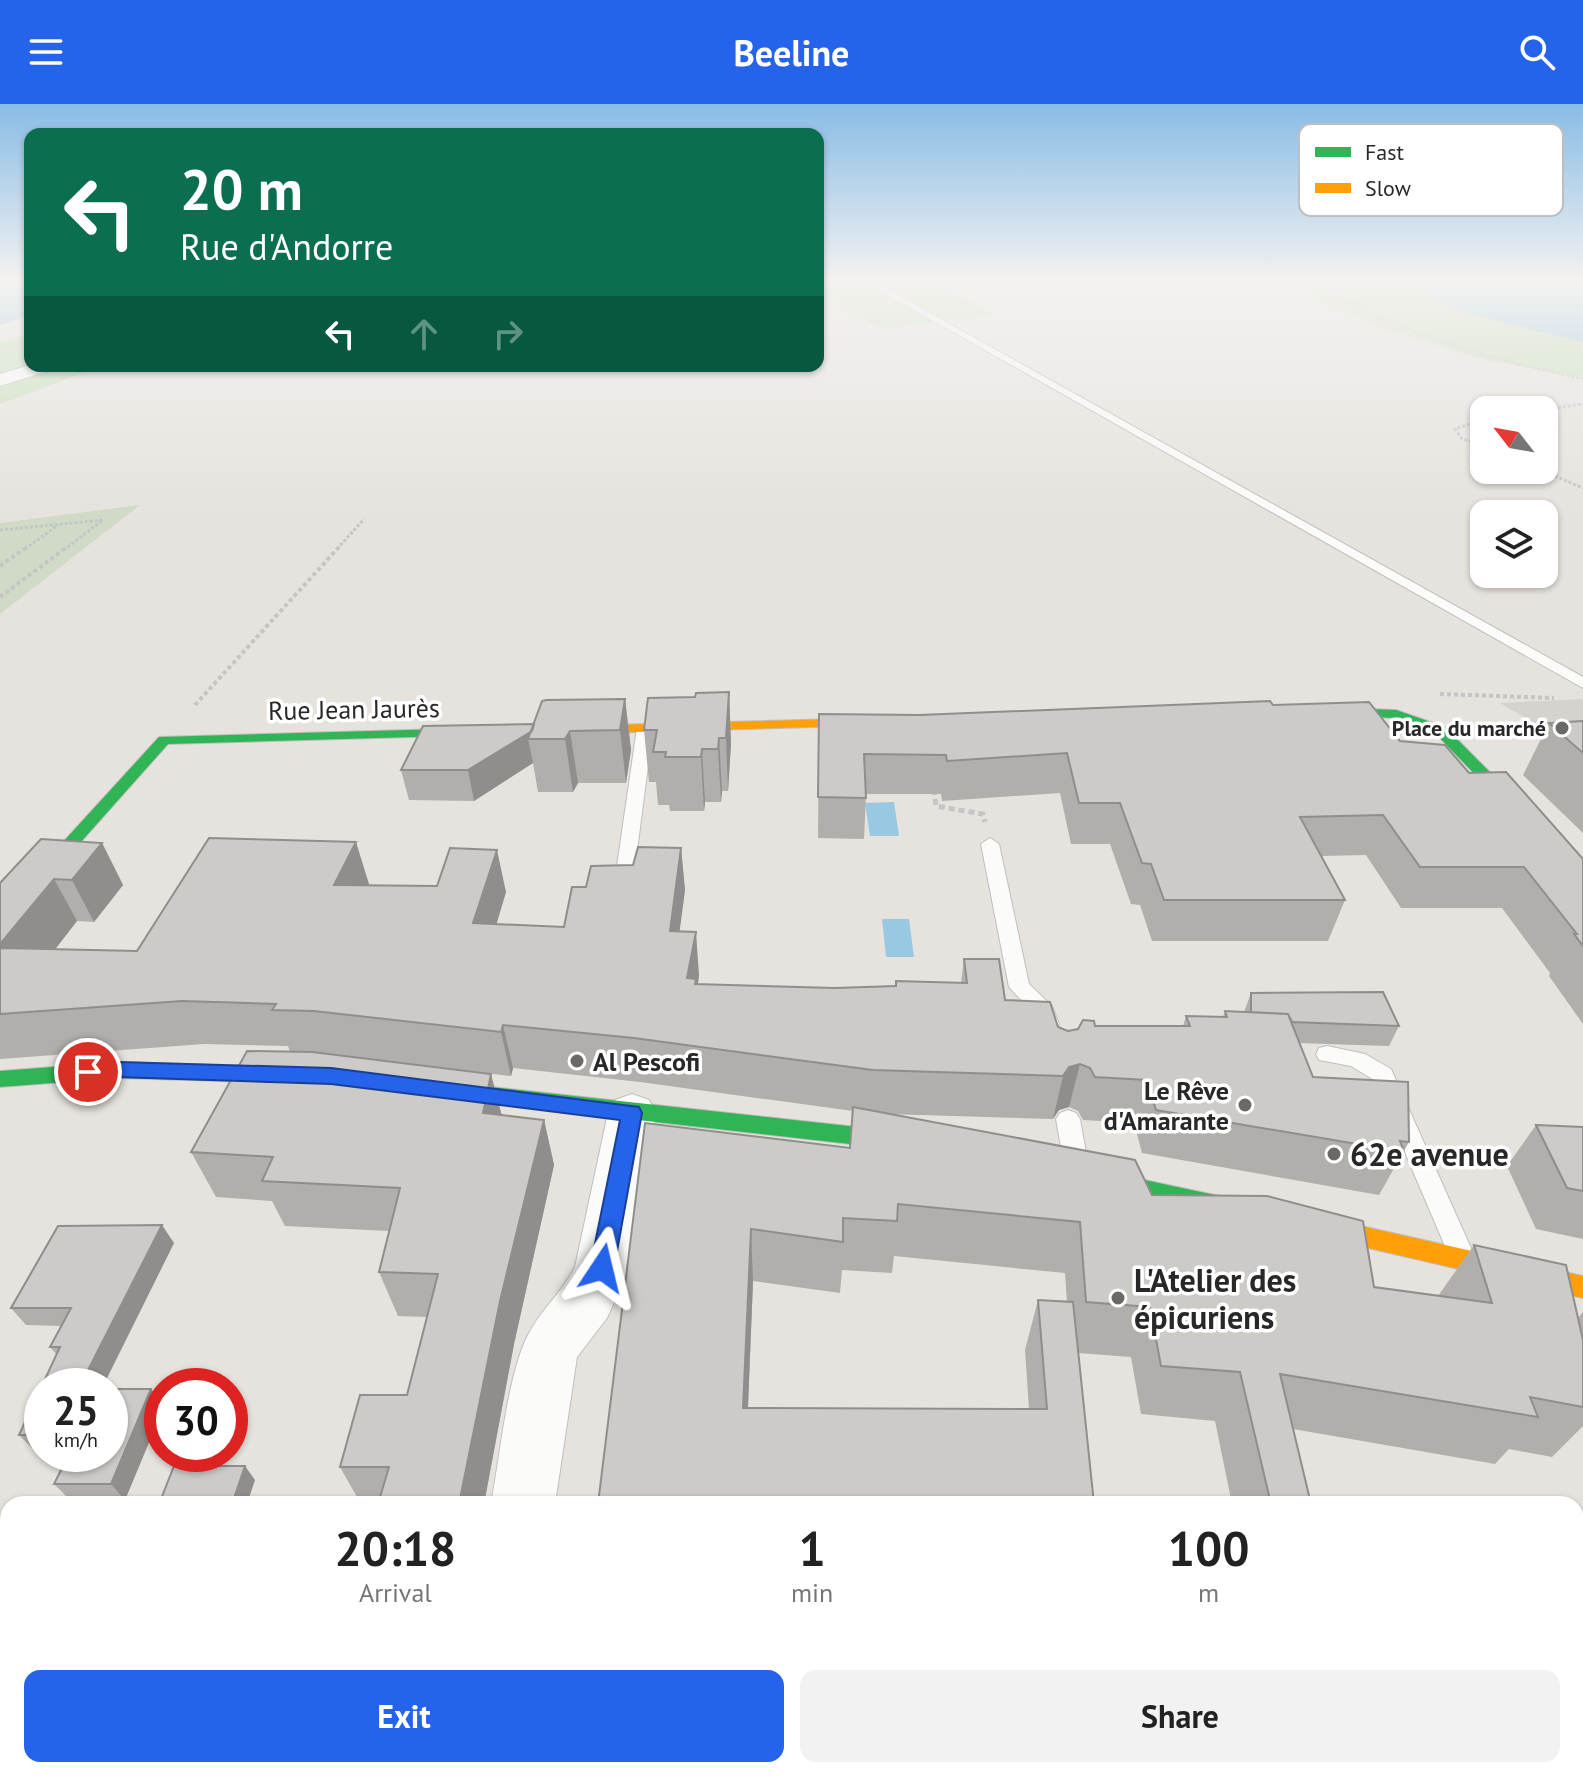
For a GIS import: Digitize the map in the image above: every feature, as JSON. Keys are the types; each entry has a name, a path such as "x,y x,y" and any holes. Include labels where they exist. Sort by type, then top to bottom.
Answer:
{"street":[{"path":"0,380 26,372"},
{"path":"1293,711 1372,709 1418,718 1440,730 1583,876"},
{"path":"552,730 895,721"},
{"name":"Rue Jean Jaurès","path":"164,740 506,731"},
{"path":"0,922 164,740"},
{"path":"0,1079 118,1070 316,1075"},
{"path":"422,1087 632,1113 927,1143"},
{"path":"524,1496 548,1355 559,1333 587,1300 602,1268 632,1113"},
{"path":"1070,1174 1247,1211"},
{"path":"1293,1221 1462,1257 1583,1287"}],"lane":[{"path":"1005,358 1583,683"},
{"path":"626,866 645,728"},
{"path":"990,844 1019,987 1044,1011 1055,1050"},
{"path":"1327,1054 1352,1057 1371,1064 1383,1075 1462,1257"},
{"path":"1068,1119 1070,1174"}],"path":[{"path":"1490,358 1583,379"},
{"path":"1558,408 1583,404"},
{"path":"1470,424 1455,429 1461,438 1470,442"},
{"path":"1558,477 1583,488"},
{"path":"164,740 364,519"},
{"path":"0,530 103,520 0,597"},
{"path":"0,566 59,525"},
{"path":"1372,709 1386,696 1432,694 1556,698"},
{"path":"932,778 936,806 983,814 990,844"}],"green space":[{"path":"0,358 24,358 24,372 86,372 0,404"},
{"path":"1478,358 1583,358 1583,378"},
{"path":"140,505 0,614 0,523"}],"shaded area":[{"name":"Place du marché","path":"1583,699 1583,752 1500,703"}],"water":[{"path":"894,802 899,836 870,836 865,803"},
{"path":"882,919 909,919 914,957 886,957"}],"building":[{"path":"729,692 726,738 719,738 718,749 702,749 701,757 665,757 666,752 653,752 657,730 644,730 648,698 695,697 696,693"},
{"path":"625,699 620,730 570,731 565,739 528,739 542,701"},
{"path":"1270,701 1273,705 1369,702 1400,741 1445,745 1469,773 1506,772 1583,859 1583,946 1524,867 1420,867 1383,815 1300,817 1345,900 1164,900 1151,864 1142,863 1120,803 1079,803 1067,753 947,761 946,755 864,754 866,798 818,797 819,714 919,715"},
{"path":"1583,721 1583,753 1549,723"},
{"path":"534,724 532,731 468,770 401,770 423,726"},
{"path":"209,838 356,842 334,885 437,886 450,848 497,850 473,923 564,927 572,887 586,887 591,866 633,865 638,847 681,848 670,931 696,932 687,978 696,979 695,984 835,988 896,986 896,981 967,983 964,959 999,959 1005,1000 1050,1002 1058,1027 1068,1031 1078,1029 1083,1020 1094,1021 1095,1026 1190,1026 1186,1016 1227,1017 1225,1011 1288,1014 1313,1077 1408,1082 1409,1142 1400,1141 1404,1152 1156,1110 1147,1080 1095,1077 1090,1068 1080,1064 1069,1067 1063,1076 873,1070 634,1038 503,1025 501,1032 314,1011 272,1010 276,1004 182,1001 0,1014 0,948 137,951"},
{"path":"41,839 102,843 72,880 54,879 0,944 0,883"},
{"path":"1383,992 1399,1026 1292,1022 1288,1014 1251,1012 1251,993"},
{"path":"247,1051 312,1052 491,1074 483,1113 544,1120 500,1301 461,1496 380,1496 389,1467 340,1467 360,1395 407,1395 438,1274 379,1272 400,1188 262,1181 273,1157 191,1152"},
{"path":"853,1107 1135,1160 1152,1195 1267,1196 1363,1221 1374,1287 1492,1303 1474,1245 1566,1265 1583,1340 1583,1407 1530,1397 1538,1417 1280,1374 1309,1496 1269,1496 1240,1372 1161,1366 1150,1307 1086,1302 1080,1222 898,1204 897,1221 843,1218 843,1242 751,1229 743,1408 1047,1409 1038,1300 1073,1302 1093,1496 599,1496 645,1123 850,1148"},
{"path":"1536,1125 1583,1127 1583,1191 1567,1188"},
{"path":"162,1225 89,1368 50,1368 60,1347 50,1347 71,1308 11,1308 58,1226"},
{"path":"128,1389 144,1389 144,1406 128,1444"},
{"path":"60,1472 116,1472 111,1484 54,1484"},
{"path":"172,1472 243,1472 235,1496 162,1496"}],"traffic: fast":[{"path":"1317,711 1396,714 1440,730 1583,876"},
{"path":"0,922 164,740 480,732"},
{"path":"0,1079 118,1070 296,1075"},
{"path":"436,1089 912,1142"},
{"path":"1093,1178 1229,1207"}],"traffic: slow":[{"path":"569,730 880,722"},
{"path":"1308,1224 1583,1287"}],"place":[{"name":"Place du marché","path":"1562,728"},
{"name":"Al Pescofi","path":"577,1061"},
{"name":"Le Rêve d'Amarante","path":"1245,1105"},
{"name":"62e avenue","path":"1334,1154"},
{"name":"L'Atelier des épicuriens","path":"1118,1298"}],"route":[{"path":"88,1072 118,1070 331,1076 632,1113 602,1268"}]}
